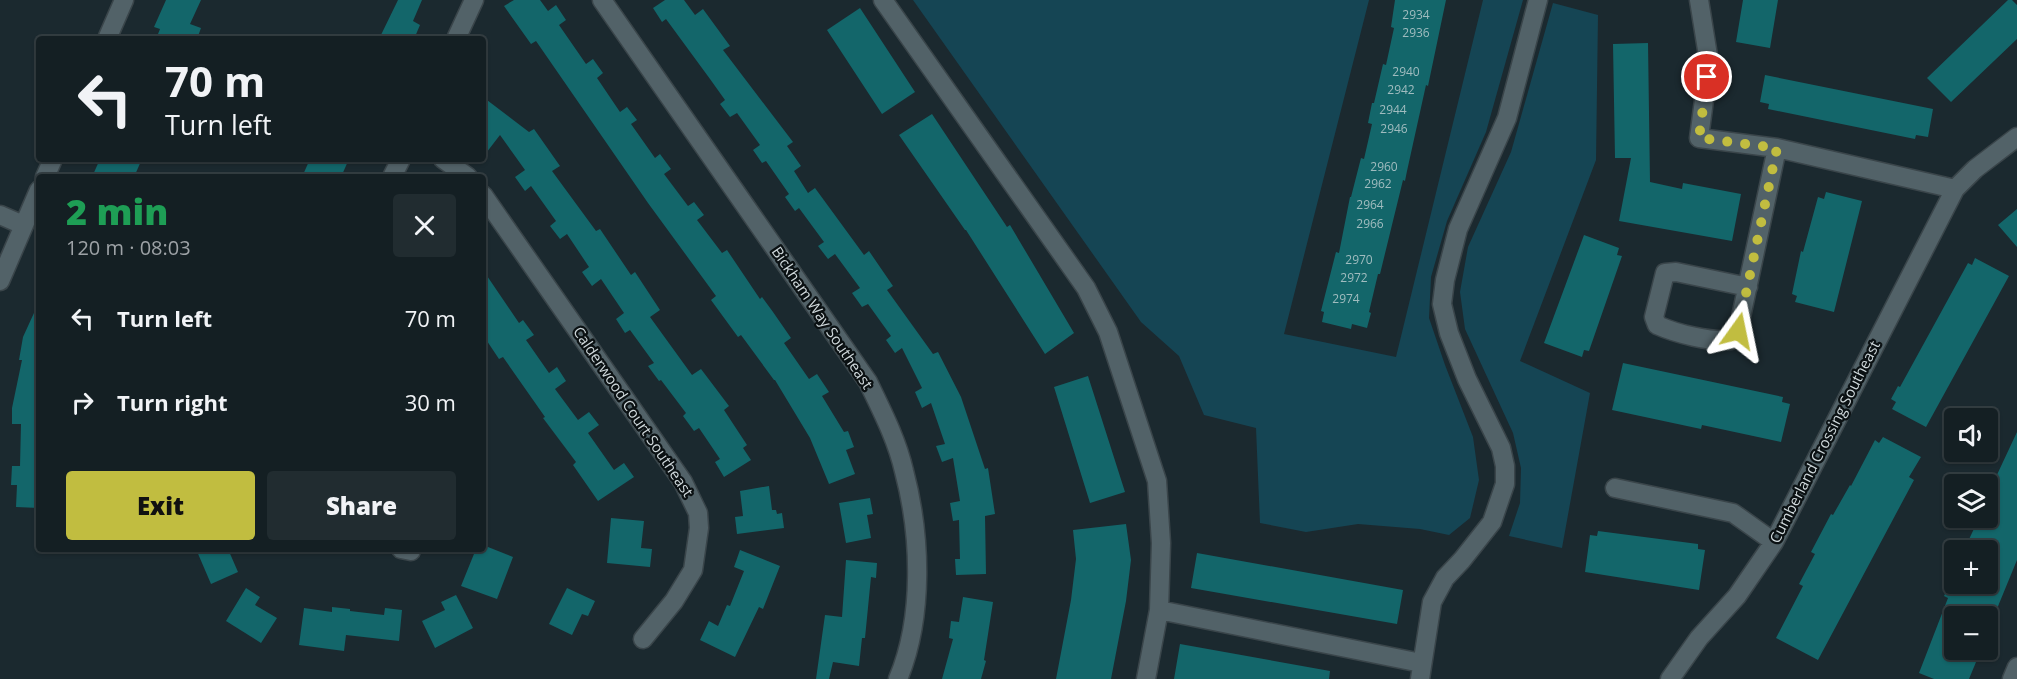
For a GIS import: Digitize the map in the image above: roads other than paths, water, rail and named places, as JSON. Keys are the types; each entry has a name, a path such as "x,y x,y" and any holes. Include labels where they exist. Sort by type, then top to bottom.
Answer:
{"street":[{"path":"108,36 124,0"},
{"path":"457,36 474,0"},
{"name":"Bickham Way Southeast","path":"602,0 868,382 887,423 904,469 911,502 917,565 912,622 898,679"},
{"path":"883,0 1086,288 1108,332 1156,481 1161,543 1159,610 1146,679"},
{"path":"1159,610 1420,671 1432,602 1445,578 1492,522 1505,484 1502,448 1467,379 1449,333 1442,304 1445,280 1458,229 1507,118 1538,0"},
{"path":"1699,0 1709,62 1699,138 1777,148 1955,189"},
{"name":"Cumberland Crossing Southeast","path":"1670,679 1699,638 1737,596 1774,542 1955,189 1975,169 2017,137"},
{"path":"1748,287 1676,272 1665,273 1654,317 1657,325 1667,330 1719,341 1731,340 1738,331 1748,287 1777,148"},
{"path":"446,162 464,174"},
{"path":"0,281 36,197"},
{"name":"Calderwood Court Southeast","path":"486,199 683,482 698,513 699,528 693,570 674,601 643,639"},
{"path":"0,215 23,225"},
{"path":"1616,488 1733,513 1774,542"},
{"path":"2012,679 2017,667"}]}
